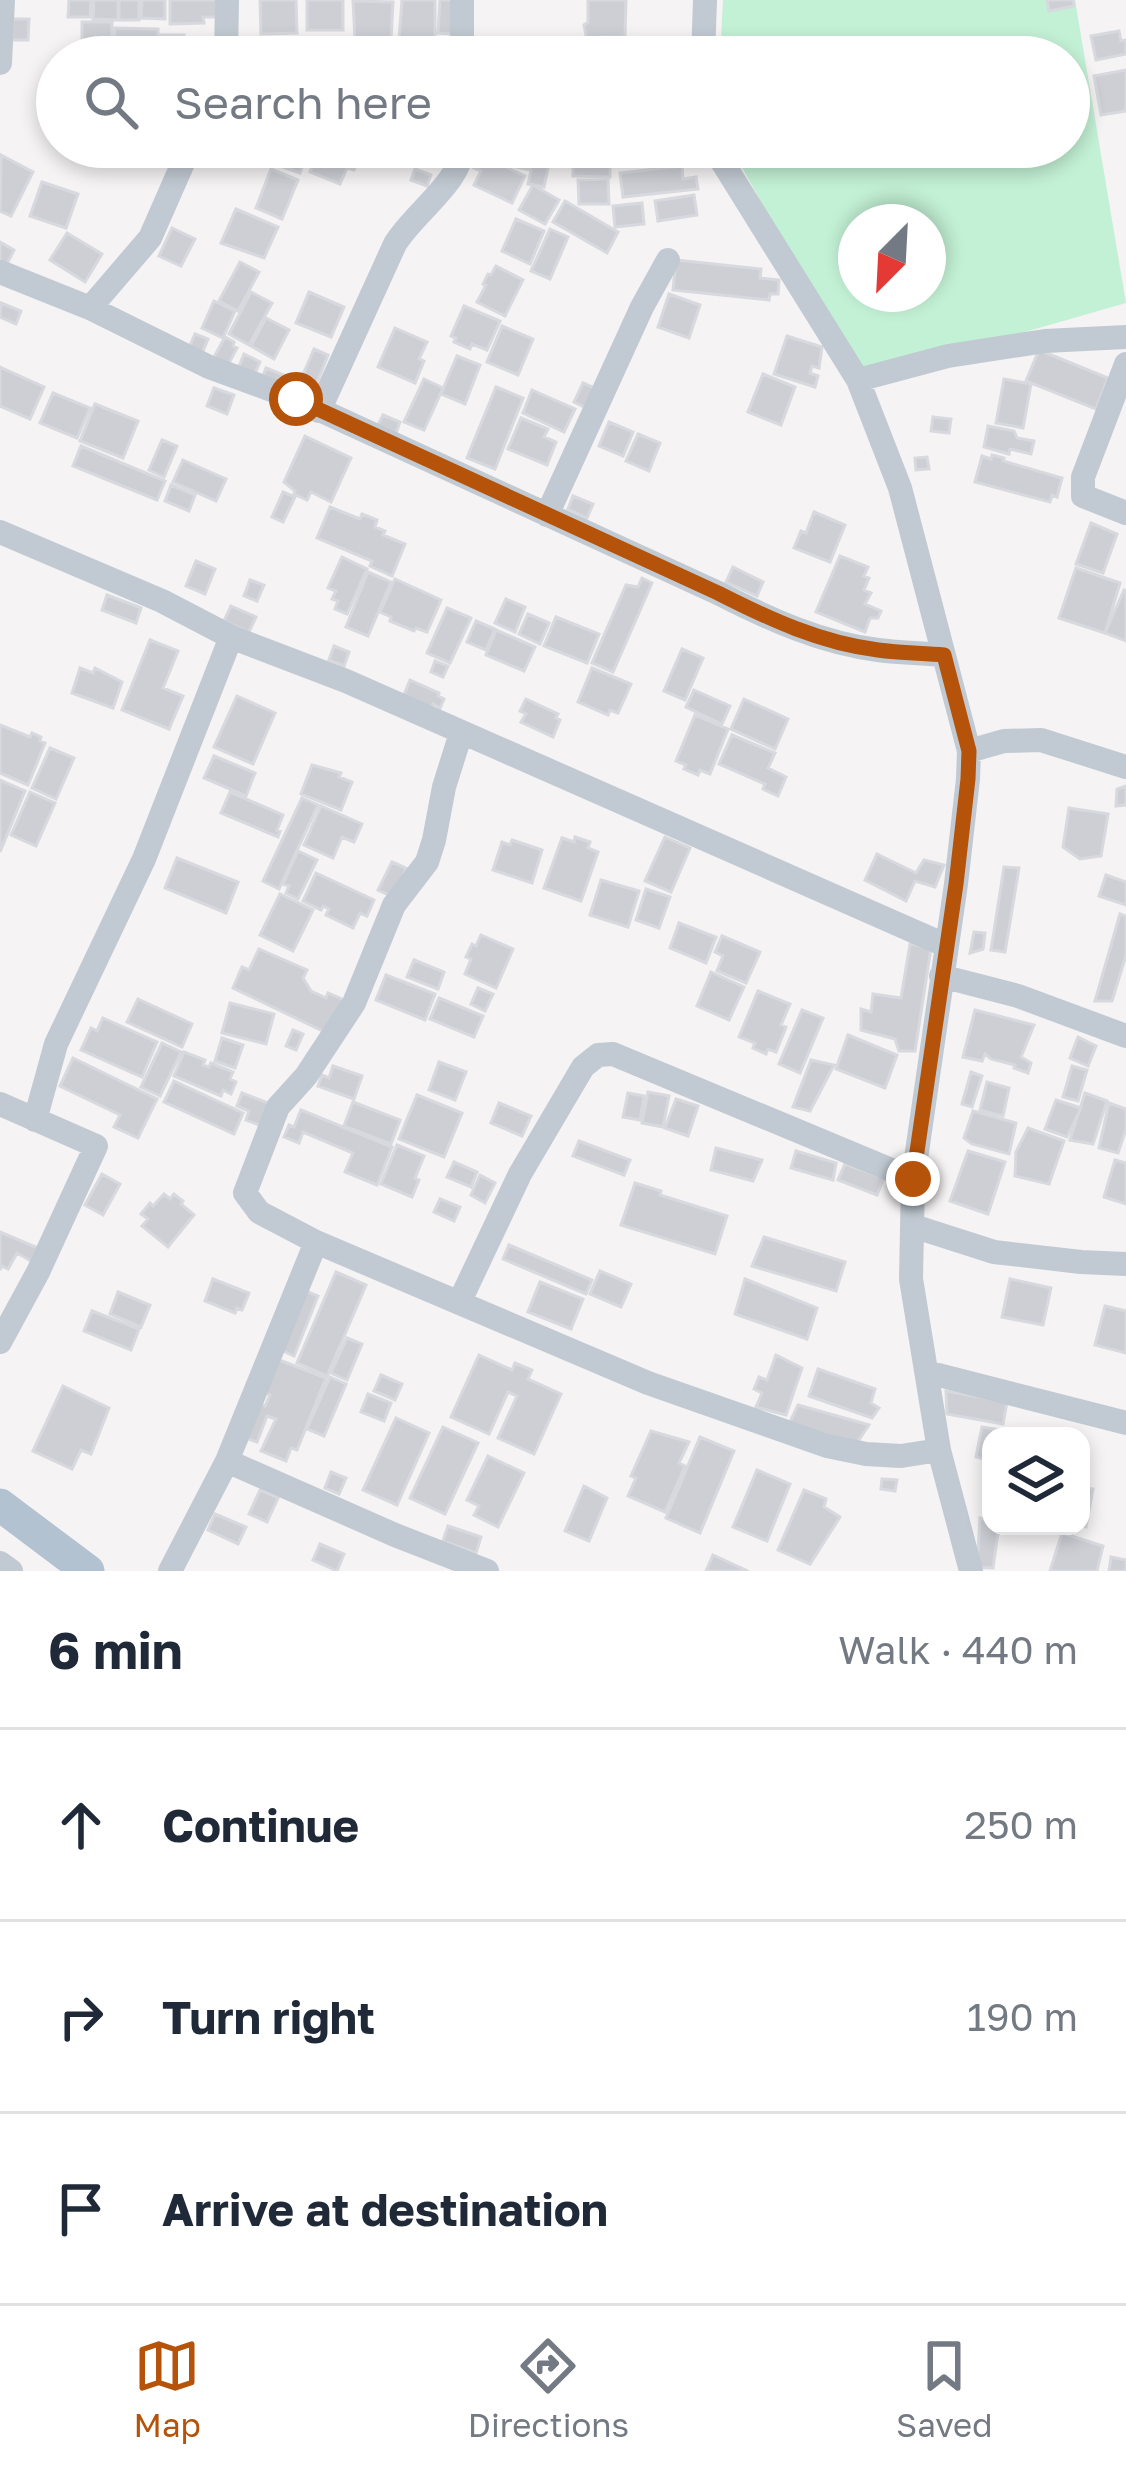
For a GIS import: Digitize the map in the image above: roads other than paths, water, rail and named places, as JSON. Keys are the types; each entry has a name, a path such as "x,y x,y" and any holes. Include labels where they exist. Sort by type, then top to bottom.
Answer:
{"main road":[{"path":"0,1505 88,1571"}],"street":[{"path":"0,63 3,0"},
{"path":"226,36 227,0"},
{"path":"462,0 463,36"},
{"path":"704,36 705,0"},
{"path":"90,308 149,238 181,168"},
{"path":"319,411 403,230 458,168"},
{"path":"726,168 858,380 900,488 969,751 956,884 913,1179 911,1279 940,1450 971,1571"},
{"path":"547,515 668,260"},
{"path":"0,272 90,308 209,367 296,399 772,621 875,650 944,655"},
{"path":"858,380 948,356 1046,341 1126,337"},
{"path":"1126,364 1081,490 1083,496 1126,513"},
{"path":"2,538 162,601 231,637 346,681 945,945"},
{"path":"35,1120 56,1044 144,859 231,637"},
{"path":"461,733 427,862 394,904 354,1003 306,1076 278,1107 245,1193 259,1212 316,1242 648,1383 826,1446 902,1456 940,1450"},
{"path":"969,751 1004,741 1041,740 1126,766"},
{"path":"941,976 1018,996 1126,1036"},
{"path":"459,1303 520,1174 584,1067 598,1054 614,1054 913,1179"},
{"path":"0,1104 96,1146 0,1342"},
{"path":"913,1226 994,1252 1126,1264"},
{"path":"170,1571 227,1461 316,1242"},
{"path":"927,1372 1126,1423"},
{"path":"227,1461 487,1571"},
{"path":"0,1563 10,1571"}]}
